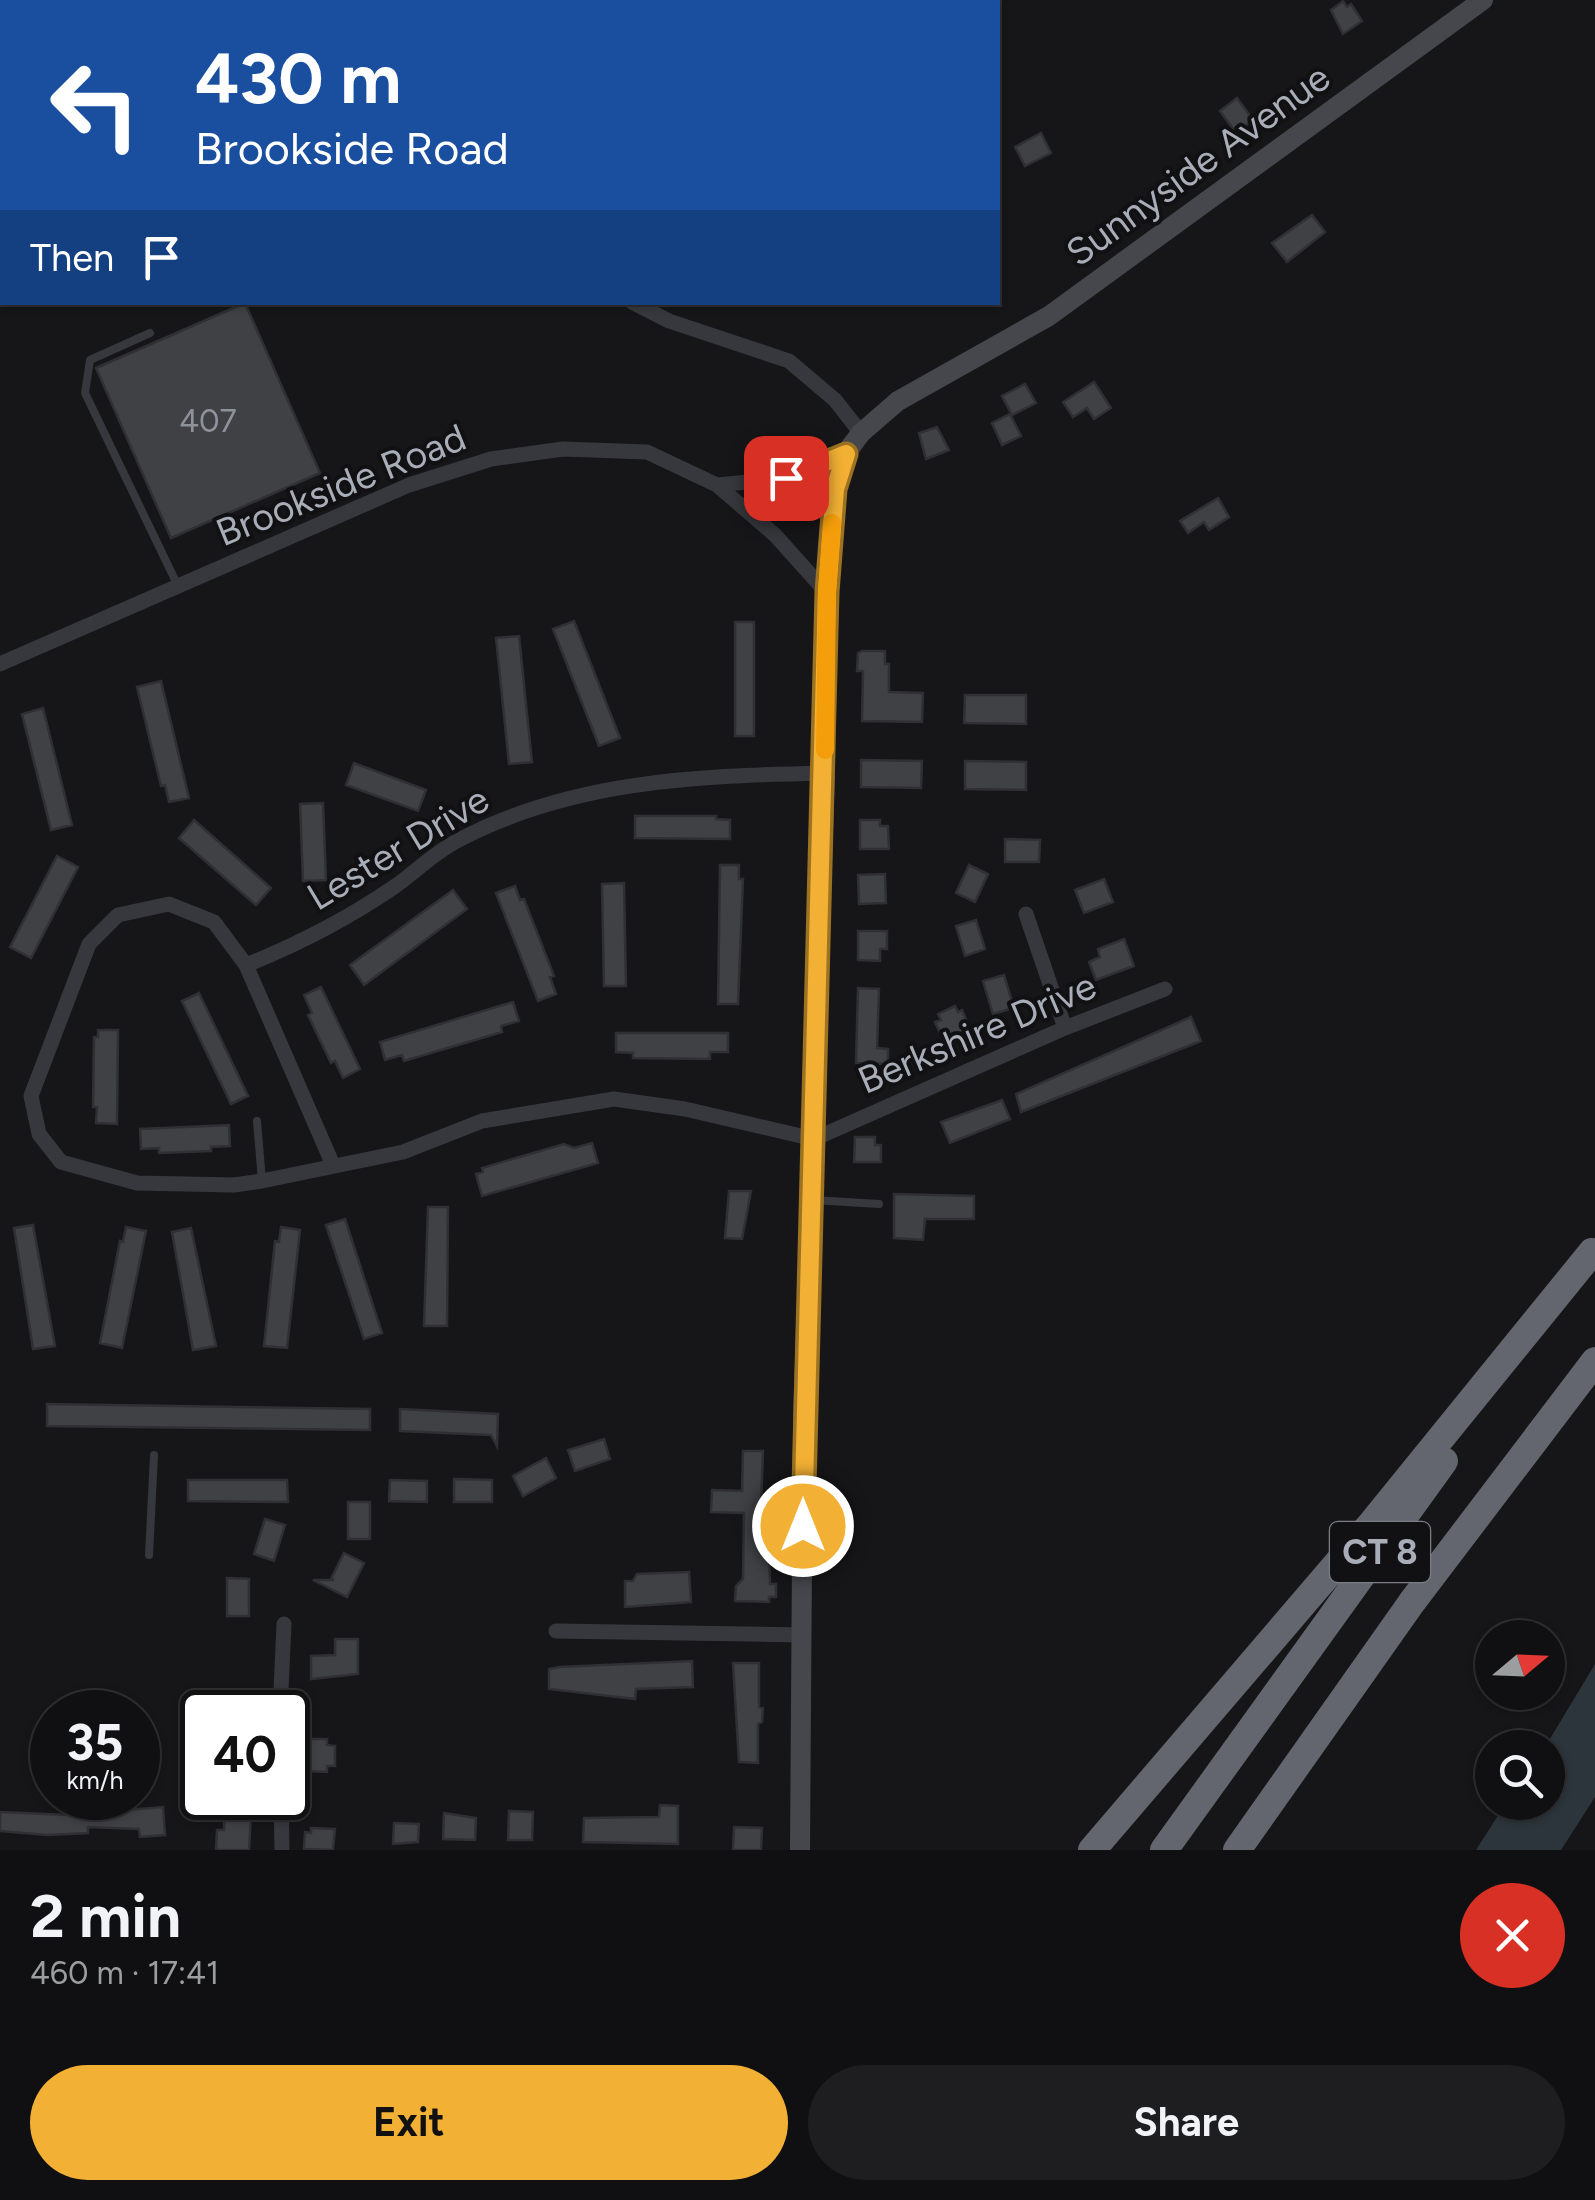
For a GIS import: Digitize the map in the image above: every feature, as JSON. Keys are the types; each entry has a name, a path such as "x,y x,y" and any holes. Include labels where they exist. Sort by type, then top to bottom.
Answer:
{"highway":[{"path":"1092,1850 1372,1522 1594,1250"},
{"name":"CT 8","path":"1164,1850 1594,1250"},
{"name":"CT 8","path":"1238,1850 1412,1602 1595,1361"}],"street":[{"name":"Sunnyside Avenue","path":"846,454 861,433 898,401 998,348 1083,292 1483,0"},
{"path":"638,305 669,321 790,361 835,400 861,433"},
{"name":"Brookside Road","path":"0,664 408,485 491,459 564,448 647,452 717,485 776,535 827,592"},
{"path":"717,485 786,478 846,454"},
{"path":"800,1850 803,1416 825,773 827,592 835,489 846,454"},
{"name":"Lester Drive","path":"246,966 314,937 394,888 452,844 528,808 614,787 698,776 825,773"},
{"path":"333,1166 246,966 214,922 168,904 118,915 88,944 30,1096 39,1134 60,1162 137,1183 234,1185 262,1181 403,1152 482,1121 614,1099 685,1109 814,1139"},
{"path":"1026,914 1065,1028"},
{"name":"Berkshire Drive","path":"814,1139 1065,1028 1166,990"},
{"path":"281,1690 284,1624"},
{"path":"556,1631 803,1635"},
{"path":"281,1820 282,1850"}],"lane":[{"path":"150,333 90,360 85,393 178,586"},
{"path":"257,1122 262,1181"},
{"path":"812,1200 879,1204"},
{"path":"149,1555 154,1455"}],"shaded area":[{"path":"1595,1664 1595,1797 1561,1850 1476,1850 1495,1820 1565,1820 1565,1730 1555,1730"}],"building":[{"path":"1343,1 1347,7 1351,4 1362,21 1343,34 1331,10"},
{"path":"1237,98 1253,120 1236,133 1220,111"},
{"path":"1041,133 1051,153 1025,166 1015,147"},
{"path":"1312,215 1325,232 1287,262 1272,243"},
{"path":"246,305 320,473 171,538 96,368"},
{"path":"1094,382 1111,408 1094,419 1087,408 1073,417 1063,402"},
{"path":"1025,384 1036,403 1012,415 1002,396"},
{"path":"1010,414 1021,436 1002,445 992,423"},
{"path":"937,427 949,450 926,459 919,433"},
{"path":"1218,498 1229,517 1209,530 1204,522 1188,533 1180,521"},
{"path":"574,621 620,738 599,746 553,629"},
{"path":"735,622 754,622 754,736 735,736"},
{"path":"519,636 532,762 509,764 496,638"},
{"path":"885,651 889,692 923,693 922,722 862,721 863,671 857,671 858,653"},
{"path":"161,681 189,798 169,802 165,785 161,786 137,687"},
{"path":"965,695 1026,695 1026,724 964,723"},
{"path":"43,708 72,825 51,830 22,714"},
{"path":"861,760 922,761 921,788 861,787"},
{"path":"965,761 1026,762 1026,790 965,789"},
{"path":"354,763 426,790 418,811 346,785"},
{"path":"323,803 326,880 303,881 300,804"},
{"path":"635,816 716,816 730,820 730,839 635,838"},
{"path":"194,820 271,888 256,905 179,838"},
{"path":"860,820 880,820 880,826 888,826 889,849 860,849"},
{"path":"1005,839 1040,840 1039,862 1005,862"},
{"path":"57,856 78,867 31,958 10,947"},
{"path":"720,865 739,865 739,879 743,879 738,1004 718,1004"},
{"path":"969,865 988,874 975,902 956,893"},
{"path":"885,874 886,903 859,904 858,875"},
{"path":"1104,879 1113,902 1084,913 1075,890"},
{"path":"624,883 626,986 604,986 602,884"},
{"path":"515,886 520,900 524,899 554,976 550,977 556,994 538,1001 496,893"},
{"path":"453,890 467,909 364,985 350,965"},
{"path":"976,920 985,949 965,956 956,926"},
{"path":"858,931 887,931 887,949 880,949 880,961 858,960"},
{"path":"1124,939 1134,966 1096,980 1089,962 1100,957 1098,949"},
{"path":"1004,975 1014,1008 993,1014 983,981"},
{"path":"321,987 360,1069 343,1078 335,1061 331,1063 308,1015 312,1013 304,995"},
{"path":"858,988 879,989 877,1048 888,1049 888,1064 856,1063"},
{"path":"199,993 248,1096 231,1104 182,1001"},
{"path":"513,1002 519,1021 501,1026 502,1032 404,1061 402,1055 385,1060 380,1042"},
{"path":"955,1006 958,1012 962,1010 971,1031 944,1042 935,1022 941,1020 938,1014"},
{"path":"1191,1017 1201,1041 1021,1112 1016,1094"},
{"path":"98,1030 118,1030 117,1124 96,1123 94,1037 98,1037"},
{"path":"616,1033 728,1033 728,1052 710,1052 710,1059 633,1058 633,1053 616,1052"},
{"path":"1002,1100 1010,1119 950,1143 941,1122"},
{"path":"229,1125 230,1146 211,1147 211,1151 159,1153 159,1148 141,1149 140,1129"},
{"path":"855,1137 875,1137 875,1145 881,1145 881,1162 854,1162"},
{"path":"592,1143 598,1163 482,1196 476,1174 483,1172 482,1168 564,1144 574,1148"},
{"path":"729,1191 751,1191 742,1239 725,1238"},
{"path":"894,1194 974,1196 974,1219 925,1219 923,1240 894,1238"},
{"path":"428,1207 448,1207 447,1326 424,1326"},
{"path":"345,1219 382,1333 364,1339 326,1225"},
{"path":"33,1225 55,1346 33,1349 14,1228"},
{"path":"126,1227 146,1231 122,1348 100,1343"},
{"path":"281,1227 300,1230 287,1348 264,1346 275,1241 279,1242"},
{"path":"191,1228 216,1346 193,1350 172,1232"},
{"path":"47,1404 370,1409 370,1430 47,1426"},
{"path":"400,1409 498,1414 497,1446 491,1435 400,1431"},
{"path":"604,1439 610,1459 575,1471 568,1450"},
{"path":"743,1451 763,1451 760,1533 777,1533 776,1555 769,1555 770,1584 776,1584 776,1597 769,1597 769,1602 735,1601 736,1586 743,1579 744,1513 711,1512 712,1490 742,1491"},
{"path":"546,1458 556,1478 523,1496 513,1476"},
{"path":"454,1479 492,1480 492,1502 454,1502"},
{"path":"188,1480 287,1480 288,1502 188,1501"},
{"path":"390,1480 427,1481 427,1502 389,1501"},
{"path":"348,1502 370,1502 370,1539 348,1539"},
{"path":"265,1519 285,1525 274,1561 254,1554"},
{"path":"344,1553 364,1563 347,1597 313,1580 334,1580 331,1579"},
{"path":"689,1572 691,1602 625,1607 625,1581 633,1581 637,1574"},
{"path":"227,1578 249,1579 249,1616 227,1616"},
{"path":"335,1639 358,1639 358,1674 311,1679 311,1656 335,1655"},
{"path":"692,1661 693,1687 636,1689 635,1699 549,1689 549,1669 559,1667"},
{"path":"733,1663 759,1663 759,1707 763,1708 762,1722 758,1724 758,1763 739,1762"},
{"path":"310,1739 327,1739 327,1745 335,1746 335,1766 327,1766 327,1772 310,1771"},
{"path":"660,1805 678,1806 678,1844 583,1842 584,1818 659,1817"},
{"path":"163,1807 165,1835 140,1837 139,1829 88,1827 88,1833 47,1835 0,1831 0,1812 30,1813 30,1820 160,1820"},
{"path":"509,1811 533,1812 532,1840 508,1840"},
{"path":"444,1813 476,1818 475,1840 443,1839"},
{"path":"224,1820 251,1820 249,1850 216,1850 217,1830 224,1830"},
{"path":"394,1823 419,1824 418,1842 393,1844"},
{"path":"734,1827 762,1828 761,1850 733,1850"},
{"path":"311,1828 335,1829 333,1850 304,1849 305,1832 311,1833"}],"slow traffic":[{"path":"825,750 832,523"}],"route":[{"path":"786,478 846,454 835,489 827,592 803,1526"}]}
